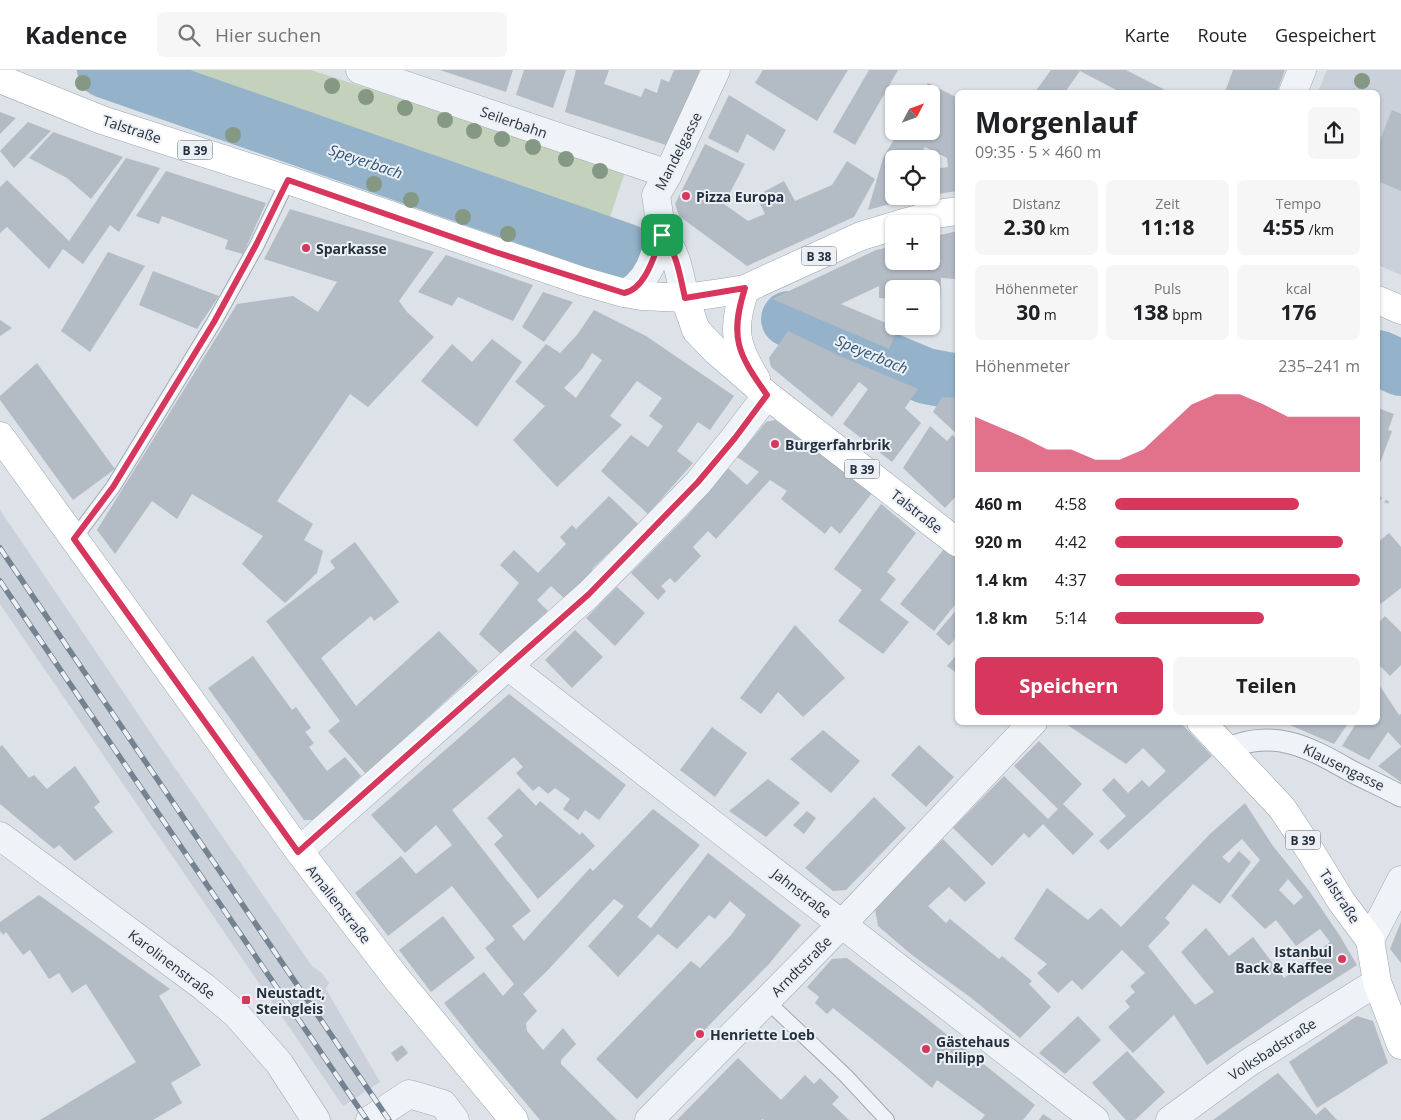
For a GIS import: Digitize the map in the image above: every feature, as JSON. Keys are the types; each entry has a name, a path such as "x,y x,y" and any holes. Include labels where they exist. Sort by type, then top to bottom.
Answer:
{"main road":[{"name":"Talstraße","path":"0,79 102,120 288,180 582,281 642,296 685,298 696,330 716,352 767,395 955,541"},
{"path":"932,215 955,211"},
{"name":"B 38","path":"745,288 860,236 885,229"},
{"path":"685,298 745,288 739,309 736,329 737,341 746,363 767,395"},
{"path":"1380,301 1401,310"},
{"name":"Amalienstraße","path":"0,436 298,852 397,979 514,1120"},
{"name":"Talstraße","path":"1203,725 1282,808 1341,901 1370,940 1377,982 1401,1045"}],"street":[{"name":"Seilerbahn","path":"360,70 668,174"},
{"name":"Mandelgasse","path":"626,293 635,288 650,267 662,235 656,195 668,174 716,70"},
{"path":"1294,90 1302,70"},
{"name":"Mandelgasse","path":"662,235 668,242 677,262 685,298"},
{"path":"298,852 589,594 698,482 735,438 767,395"},
{"name":"Jahnstraße","path":"508,666 1095,1120"},
{"name":"Arndtstraße","path":"649,1120 842,924 1030,725"},
{"name":"Klausengasse","path":"1226,749 1262,740 1286,741 1322,754 1401,796"},
{"name":"Karolinenstraße","path":"0,836 204,987 236,1014 279,1063 316,1120"},
{"path":"1370,940 1401,880"},
{"name":"Volksbadstraße","path":"1170,1120 1248,1063 1377,982"},
{"path":"370,1120 408,1094 443,1104 455,1120"}],"lane":[{"path":"74,539 113,487 214,322 256,245 288,180"},
{"path":"767,1001 846,1076 887,1120"}],"path":[{"path":"1380,498 1389,503"}],"shaded area":[{"path":"1327,70 1401,70 1401,275 1380,266 1380,90 1319,90"},
{"path":"0,510 312,966 322,973 329,983 326,989 380,1082 343,1106 0,604"}],"green space":[{"path":"136,70 311,70 625,172 605,232"}],"building":[{"path":"440,70 513,70 506,92"},
{"path":"524,70 566,70 553,108 516,95"},
{"path":"576,70 609,70 604,84 641,97 645,88 657,93 661,79 669,82 674,70 700,70 669,146 565,112"},
{"path":"763,70 848,70 817,121 755,83"},
{"path":"869,70 898,70 889,85 885,85 885,93 855,145 833,132"},
{"path":"1051,70 1126,70 1165,90 1116,90 1080,71 1066,90 1036,90"},
{"path":"1233,70 1285,70 1278,90 1226,90"},
{"path":"940,89 955,96 955,191 940,194 940,168 948,167 947,158 940,154 940,150 931,150 925,147 923,150 888,150 894,140 940,140"},
{"path":"729,95 786,130 774,151 747,134 738,153 708,138"},
{"path":"1392,110 1401,114 1401,191 1380,182 1380,140"},
{"path":"0,112 16,118 0,134"},
{"path":"28,122 51,131 14,168 0,151"},
{"path":"53,132 123,157 91,199 67,178 29,158"},
{"path":"705,144 745,164 724,204 748,221 765,214 756,196 784,181 795,201 832,185 847,161 875,179 854,217 747,266 679,216 675,204"},
{"path":"885,155 886,205 868,210"},
{"path":"126,158 160,168 119,232 110,225 83,264 63,249 49,269 7,227 0,233 0,187 7,180 69,241"},
{"path":"166,171 266,203 243,254 225,249 228,240 162,216 159,224 136,216"},
{"path":"290,209 434,252 399,301 407,312 434,337 368,407 350,394 277,501 313,524 304,540 323,551 317,573 285,603 242,564 263,536 192,494 177,519 152,501 115,554 97,530 237,304 293,296 318,312 337,282 264,259"},
{"path":"955,232 955,279 941,278 940,301 940,280 885,280 885,298 879,298 879,286 841,304 885,323 885,335 895,335 889,349 772,299 876,250 885,248 885,270 940,270 940,235"},
{"path":"108,252 145,266 90,352 61,331"},
{"path":"446,255 533,285 513,321 458,297 452,306 418,292"},
{"path":"153,271 219,296 197,329 139,305"},
{"path":"543,292 573,302 544,342 522,327"},
{"path":"594,310 646,336 734,396 710,430 698,422 677,451 693,463 648,514 601,471 631,435 648,447 663,426 649,416 662,398 637,381 610,416 622,425 557,487 513,440 545,406 515,382 546,344 560,353 577,335","holes":["592,353 602,360 576,398 564,388 582,369"]},
{"path":"0,320 12,328 0,336"},
{"path":"788,331 842,357 918,389 905,408 921,423 892,462 843,424 868,389 859,382 832,417 771,367 769,358"},
{"path":"492,339 522,362 477,427 421,381 452,344 472,362"},
{"path":"37,363 115,469 73,500 0,400 0,396"},
{"path":"942,397 955,398 955,432 933,412"},
{"path":"1380,409 1394,414 1388,430 1392,431 1380,463"},
{"path":"775,420 872,493 840,534 831,526 825,534 781,499 787,491 770,480 716,539 708,531 693,547 701,556 675,583 670,578 661,586 666,591 658,600 631,573 689,514 728,468 747,485 759,472 737,457 766,422"},
{"path":"930,426 947,441 952,435 955,437 955,497 945,508 903,468"},
{"path":"609,496 638,524 592,569 594,571 566,600 551,586 537,600 548,611 501,654 479,634 519,583 500,565 514,550 538,573 566,544 560,537 572,525 576,529"},
{"path":"881,504 916,533 887,572 896,579 880,600 909,622 883,654 838,621 862,590 834,569"},
{"path":"1389,533 1401,547 1401,588 1380,604 1380,540"},
{"path":"355,542 399,602 374,621 371,616 321,658 356,706 439,631 478,671 366,774 328,731 340,721 266,621 335,568 330,561"},
{"path":"944,549 955,557 955,605 934,631 900,604"},
{"path":"617,587 645,613 615,646 586,618"},
{"path":"955,612 955,639 949,646 936,634"},
{"path":"1385,616 1401,632 1401,665 1390,676 1380,666 1380,621"},
{"path":"795,625 845,678 803,717 778,692 761,714 740,698"},
{"path":"575,630 603,657 572,688 545,660"},
{"path":"253,656 292,710 296,707 311,728 305,732 314,743 309,747 327,771 345,757 361,776 313,820 304,820 208,688"},
{"path":"955,657 955,672 947,666"},
{"path":"1380,686 1399,715 1401,714 1401,746 1388,732 1369,760 1342,746 1355,725 1380,725"},
{"path":"509,694 626,785 599,820 585,810 578,820 563,809 570,799 555,788 548,794 539,786 533,791 516,773 523,767 514,757 452,810 531,911 512,926 524,941 590,868 593,871 653,809 700,845 637,917 651,928 708,853 801,925 769,964 637,1099 596,1059 691,961 700,968 731,935 746,915 730,901 715,919 709,915 677,949 658,934 618,977 588,946 624,906 614,899 523,994 537,1011 526,1023 527,1031 543,1050 563,1028 576,1044 561,1060 561,1064 617,1120 540,1120 444,1003 484,972 503,996 514,984 485,948 495,940 452,886 388,936 355,893 401,856 416,874 452,845 436,825 405,853 371,815"},
{"path":"1068,725 1183,725 1212,756 1108,850 1099,841 1126,816 1102,790 1114,778 1128,793 1142,780 1149,787 1166,771 1143,748 1126,764"},
{"path":"1290,725 1347,725 1334,744"},
{"path":"712,727 747,753 715,797 680,770"},
{"path":"823,730 860,761 831,793 790,759"},
{"path":"1039,741 1082,784 1063,804 1094,834 1073,855 1043,824 1029,838 1024,833 992,866 953,828 1004,776 1048,819 1058,809 1014,766"},
{"path":"2,745 29,778 34,775 47,789 75,766 100,802 94,807 113,832 75,861 59,845 54,849 0,804 0,747"},
{"path":"919,745 954,777 926,807 891,775"},
{"path":"1401,747 1401,782 1378,766"},
{"path":"768,779 800,803 766,837 729,811"},
{"path":"519,788 536,806 540,801 580,835 582,832 595,846 538,899 494,844 503,836 487,818"},
{"path":"874,797 906,828 846,890 833,891 805,868"},
{"path":"1245,803 1273,846 1310,892 1357,965 1207,1065 1174,1015 1133,1053 1108,1027 1130,1007 1125,1001 1135,992 1130,986 1145,973 1122,950 1082,990 1072,980 1058,993 1037,973 1047,964 1014,939 1047,888 1088,920 1101,908 1121,927 1210,834","holes":["1242,839 1260,860 1231,896 1265,929 1276,920 1296,946 1320,929 1330,942 1284,978 1253,937 1229,956 1206,928 1181,952 1214,992 1195,1005 1148,946 1170,923 1165,918 1193,884 1220,904 1251,862 1239,851 1229,863 1222,857","1288,879 1303,897 1294,905 1279,890"]},
{"path":"807,811 816,818 804,834 793,825"},
{"path":"943,839 986,883 965,902 949,887 928,906 946,923 950,919 999,959 1002,956 1032,981 1029,984 1051,1007 1020,1038 970,997 912,955 878,926 875,909"},
{"path":"39,895 170,989 159,996 201,1065 171,1083 182,1103 153,1120 40,1120 136,1062 86,984 72,993 59,973 49,979 30,950 23,955 6,932 3,935 0,931 0,922"},
{"path":"443,916 475,958 431,992 399,950"},
{"path":"1401,922 1401,963 1390,949"},
{"path":"847,958 1035,1105 1023,1120 981,1120 985,1115 937,1080 932,1088 833,1008 827,1014 815,1003 819,997 807,987 832,959"},
{"path":"1078,1016 1101,1040 1065,1074 1039,1053"},
{"path":"1357,1016 1373,1021 1388,1063 1317,1108 1289,1062"},
{"path":"402,1045 408,1053 397,1062 391,1053"},
{"path":"1127,1051 1165,1092 1135,1120 1126,1120 1092,1083"},
{"path":"738,1058 781,1100 805,1075 814,1084 820,1078 839,1097 832,1104 849,1120 677,1120"},
{"path":"1278,1073 1316,1115 1325,1107 1337,1120 1213,1120"},
{"path":"1043,1114 1052,1120 1039,1120"}],"waterway":[{"name":"Speyerbach","path":"105,70 627,252"},
{"name":"Speyerbach","path":"789,319 926,376 955,381"},
{"name":"Speyerbach","path":"1380,359 1401,368"}],"railway":[{"path":"0,548 389,1120"},
{"path":"0,581 367,1120"}],"place":[{"name":"Pizza Europa","path":"686,196"},
{"name":"Sparkasse","path":"306,248"},
{"name":"Burgerfahrbrik","path":"775,444"},
{"name":"Istanbul Back & Kaffee","path":"1342,959"},
{"name":"Neustadt, Steingleis","path":"246,1000"},
{"name":"Henriette Loeb","path":"700,1034"},
{"name":"Gästehaus Philipp","path":"926,1049"}],"route":[{"path":"288,180 495,252 624,293 635,288 644,277 650,267 662,235 668,242 677,262 685,298 745,288 739,309 736,329 737,341 746,363 767,395 735,438 698,482 589,594 298,852 74,539 113,487 214,322 256,245 288,180"}]}
